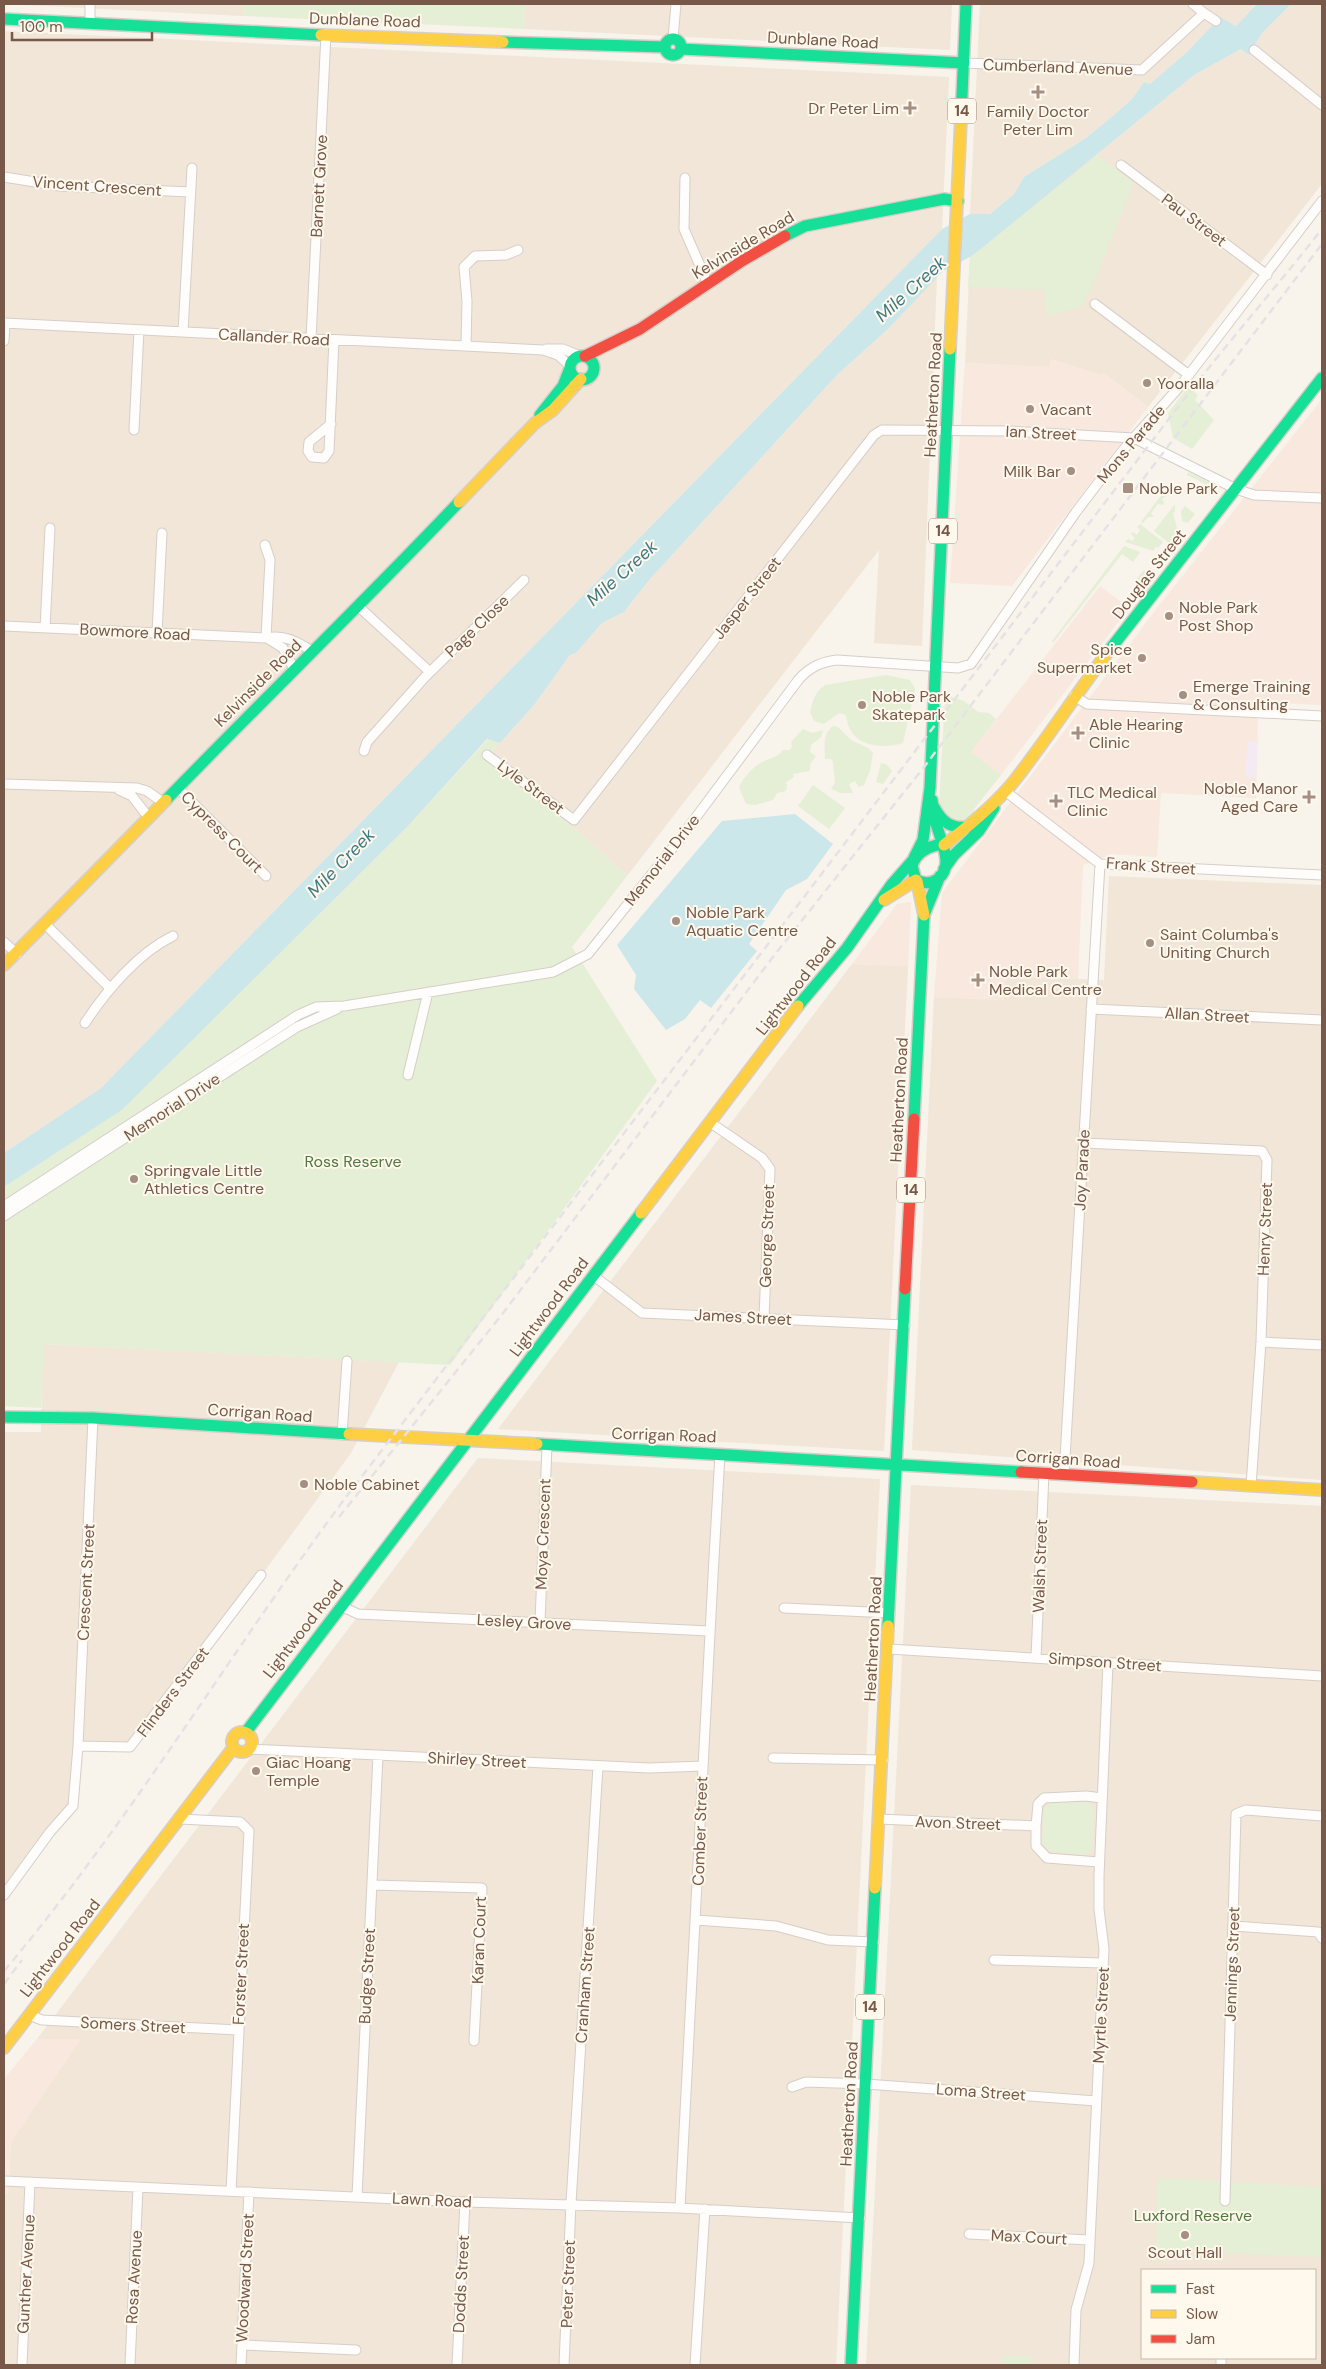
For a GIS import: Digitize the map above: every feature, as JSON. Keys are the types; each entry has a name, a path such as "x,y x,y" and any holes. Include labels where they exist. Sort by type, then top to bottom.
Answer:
{"main road":[{"name":"Heatherton Road","path":"914,859 923,840 930,788 966,4"},
{"name":"Dunblane Road","path":"4,19 310,35 669,43 671,55 678,53 681,48 964,64"},
{"name":"Kelvinside Road","path":"582,356 616,342 640,329 789,233 805,226 944,200 958,201"},
{"name":"Kelvinside Road","path":"594,367 604,353 616,342"},
{"path":"582,356 591,360 594,367 590,376 582,379 573,375 570,367 574,360 582,356"},
{"name":"Kelvinside Road","path":"4,964 16,954 294,669 359,607 535,423 563,386 570,367"},
{"name":"Douglas Street","path":"942,874 954,855 983,826 1074,696 1322,378"},
{"name":"Kelvinside Road","path":"535,423 552,410 582,379"},
{"name":"Heatherton Road","path":"930,788 936,823 944,844"},
{"name":"Douglas Street","path":"944,844 969,827 1005,792"},
{"path":"933,806 941,819 948,825 958,828 969,827"},
{"path":"914,859 925,850 944,844"},
{"name":"14","path":"942,874 946,858 944,844"},
{"name":"14","path":"914,859 912,872 917,881"},
{"name":"Lightwood Road","path":"246,1732 813,987 847,948 892,884 914,859"},
{"name":"Heatherton Road","path":"924,915 942,874"},
{"path":"917,881 931,883 942,874"},
{"name":"Heatherton Road","path":"851,2365 889,1649 924,915 917,881"},
{"name":"Lightwood Road","path":"880,903 917,881"},
{"name":"Corrigan Road","path":"4,1417 93,1418 342,1435 720,1454 1322,1490"},
{"path":"238,1732 246,1732 252,1739 251,1749 242,1753 234,1748 233,1737 238,1732"},
{"name":"Lightwood Road","path":"4,2048 234,1748"}],"street":[{"path":"90,4 90,23"},
{"path":"669,43 676,4"},
{"path":"1193,4 1216,21"},
{"name":"Cumberland Avenue","path":"964,64 1142,70 1204,13"},
{"name":"Barnett Grove","path":"312,339 326,34"},
{"path":"1254,50 1322,105"},
{"name":"Pau Street","path":"1121,165 1267,275"},
{"path":"183,332 192,168"},
{"name":"Vincent Crescent","path":"4,177 60,186 190,192"},
{"path":"685,178 684,229 708,284"},
{"name":"Mons Parade","path":"936,666 960,668 967,666 975,660 997,623 1070,520 1134,438 1189,375 1322,202"},
{"path":"466,346 467,301 464,267 475,256 506,255 518,250"},
{"path":"1095,304 1189,375"},
{"path":"4,323 4,342"},
{"name":"Callander Road","path":"4,323 543,350 563,349 582,356"},
{"path":"134,430 139,330"},
{"path":"330,424 334,340"},
{"name":"Callander Road","path":"543,350 558,355 570,367"},
{"name":"Jasper Street","path":"574,820 874,435 889,428 947,431"},
{"name":"Ian Street","path":"947,431 1007,431 1134,438"},
{"path":"1134,438 1236,489 1254,495 1322,498"},
{"path":"45,628 50,528"},
{"path":"157,633 162,533"},
{"path":"265,545 270,560 266,638 283,648 294,669"},
{"name":"Page Close","path":"364,751 367,742 430,672 524,580"},
{"path":"359,607 430,672"},
{"name":"Bowmore Road","path":"4,626 286,638 312,651"},
{"name":"Memorial Drive","path":"4,1206 298,1015 316,1007 344,1006 553,972 588,954 679,840 799,679 812,667 820,663 837,660 936,666"},
{"path":"1074,696 1087,704 1322,716"},
{"name":"Lyle Street","path":"487,755 574,820"},
{"path":"4,784 143,789 164,803"},
{"name":"Cypress Court","path":"178,788 266,876"},
{"path":"117,789 132,796 149,818"},
{"name":"Frank Street","path":"1005,792 1100,864 1322,875"},
{"name":"Joy Parade","path":"1064,1475 1100,864"},
{"path":"45,924 110,988"},
{"path":"85,1023 110,988 157,944 173,936"},
{"path":"4,942 16,954"},
{"path":"408,1075 428,992"},
{"name":"Memorial Drive","path":"4,1216 297,1027 344,1006"},
{"name":"Allan Street","path":"1091,1009 1322,1020"},
{"name":"George Street","path":"711,1123 762,1158 770,1169 764,1318"},
{"name":"Henry Street","path":"1084,1143 1262,1151 1267,1160 1261,1342 1251,1486"},
{"name":"James Street","path":"594,1276 642,1313 905,1325"},
{"path":"1261,1342 1322,1345"},
{"path":"342,1435 346,1361"},
{"name":"Crescent Street","path":"78,1746 93,1418"},
{"name":"Moya Crescent","path":"540,1622 547,1446"},
{"name":"Comber Street","path":"680,2208 696,1920 709,1631 720,1454"},
{"name":"Walsh Street","path":"1036,1658 1044,1474"},
{"name":"Flinders Street","path":"78,1746 130,1747 261,1575"},
{"name":"Lesley Grove","path":"341,1606 358,1614 709,1631"},
{"path":"784,1608 890,1613"},
{"name":"Simpson Street","path":"889,1649 1322,1676"},
{"name":"Myrtle Street","path":"1074,2365 1076,2310 1089,2264 1104,1936 1099,1909 1099,1862 1108,1663"},
{"path":"4,1895 50,1832 73,1806 78,1746"},
{"name":"Shirley Street","path":"251,1749 649,1768 703,1766"},
{"name":"Budge Street","path":"357,2196 378,1756"},
{"path":"774,1758 883,1760"},
{"name":"Cranham Street","path":"571,2203 598,1766"},
{"path":"1099,1862 1047,1858 1036,1846 1036,1826 1038,1804 1044,1798 1086,1796 1102,1798"},
{"name":"Jennings Street","path":"1225,2201 1236,1814 1246,1810 1322,1816"},
{"name":"Forster Street","path":"180,1818 240,1822 250,1831 231,2191"},
{"name":"Avon Street","path":"879,1819 1036,1826"},
{"name":"Karan Court","path":"372,1884 482,1888 474,2041"},
{"path":"696,1920 776,1926 828,1940 874,1942"},
{"path":"1234,1926 1318,1932 1322,1938"},
{"path":"994,1960 1103,1963"},
{"name":"Somers Street","path":"30,2015 42,2020 238,2030"},
{"name":"Loma Street","path":"792,2087 806,2082 866,2084 1096,2101"},
{"name":"Lawn Road","path":"4,2181 464,2202 571,2203 860,2218"},
{"name":"Gunther Avenue","path":"22,2365 30,2182"},
{"name":"Rosa Avenue","path":"130,2365 138,2188"},
{"name":"Woodward Street","path":"241,2365 249,2192"},
{"name":"Dodds Street","path":"457,2365 464,2202"},
{"name":"Peter Street","path":"564,2365 571,2203"},
{"path":"695,2365 704,2209"},
{"name":"Max Court","path":"969,2234 1089,2240"},
{"path":"242,2345 356,2350"}],"shaded area":[{"path":"4,4 244,4 243,16"},
{"path":"525,4 952,4 950,50 524,29"},
{"path":"980,4 1257,4 1236,26 1220,17 1188,51 1150,84 1144,82 1132,99 1086,138 1024,177 1014,194 990,214 970,214"},
{"path":"1291,4 1322,4 1322,184 1148,407 1104,373 1101,375 1050,359 1050,367 965,363 970,257 1194,75 1241,49 1249,55 1262,33"},
{"path":"4,31 949,77 942,229 101,1088 4,1153"},
{"path":"937,276 922,646 874,643 879,550 627,876 491,753 534,705 570,655 576,653 602,623 624,612 650,579 838,374 888,329"},
{"path":"1050,359 1101,375 1104,373 1148,407 1012,586 950,583 965,363 1049,367"},
{"path":"1322,399 1322,705 1258,702 1256,798 1161,793 1157,857 1111,854 1083,865 1078,979 1007,976 1004,1000 934,997 942,893 1158,607"},
{"path":"1100,586 1129,608 1001,775 971,752"},
{"path":"1248,741 1258,741 1256,777 1245,777"},
{"path":"1109,876 1322,885 1322,1480 912,1450 934,997 1004,1000 1006,976 1104,980"},
{"path":"911,902 908,966 852,964 897,904"},
{"path":"852,964 908,966 884,1451 498,1429"},
{"path":"43,1344 399,1362 351,1453 133,1751 81,1750 75,1807 4,1896 4,1432 41,1432"},
{"path":"478,1458 880,1479 836,2365 4,2365 4,2194 8,2194 11,2142 80,2039 37,2039"},
{"path":"911,1485 1322,1506 1322,2365 866,2365"},
{"path":"37,2039 81,2039 11,2142 8,2194 4,2194 4,2079"}],"green space":[{"path":"244,4 525,4 524,29 243,16"},
{"path":"1098,155 1134,183 1092,288 1081,307 1047,317 1044,290 968,287 970,257"},
{"path":"1188,387 1198,395 1195,400 1214,420 1192,449 1173,438 1168,413"},
{"path":"1188,472 1218,486 1217,488 1215,489 1187,475"},
{"path":"1166,493 1169,494 1162,499 1163,505 1158,504 1151,513 1154,517 1148,517 1143,523 1141,522 1159,498"},
{"path":"1175,504 1175,512 1173,513 1178,532 1170,544 1154,531"},
{"path":"1185,506 1195,514 1188,523 1182,521 1181,511"},
{"path":"1140,524 1163,542 1158,548 1155,547 1154,551 1125,542 1128,539 1132,541 1135,538 1131,534 1133,532 1137,535 1140,530 1137,527"},
{"path":"1124,546 1140,552 1133,562 1122,554 1053,643 1052,641"},
{"path":"1144,570 1149,574 1140,586 1135,581"},
{"path":"1149,579 1151,586 1143,598 1138,594"},
{"name":"Noble Park Skatepark","path":"886,675 910,680 915,689 903,743 882,746 861,741 855,737 850,729 846,715 839,713 824,724 814,721 810,712 812,704 817,693 825,685"},
{"path":"948,696 964,701 978,712 989,713 996,719 971,752 1001,775 974,809 975,814 969,820 963,822 949,821 939,807 945,699"},
{"path":"833,726 838,727 851,740 868,748 873,753 870,771 864,785 859,787 855,781 849,784 853,793 841,793 831,789 835,783 833,762 831,759 825,759 825,745 827,733"},
{"path":"803,729 812,733 823,730 821,737 811,745 810,752 816,756 810,764 810,771 793,774 794,777 785,783 787,784 786,791 777,793 773,800 755,805 746,804 739,787 746,776 762,762 776,756 783,750 790,750 791,742"},
{"name":"Ross Reserve","path":"488,739 500,743 491,753 627,876 572,947 657,1081 450,1365 44,1344 41,1408 4,1406 4,1187 122,1110 408,826"},
{"path":"881,763 886,764 892,771 883,784 876,782"},
{"path":"813,785 845,808 829,829 798,806"},
{"path":"1053,1801 1089,1802 1095,1809 1092,1851 1086,1855 1050,1851 1042,1843 1044,1808"},
{"name":"Luxford Reserve","path":"1158,2178 1322,2187 1322,2257 1156,2250"},
{"path":"1004,2355 1032,2356 1031,2365 1004,2365"}],"water":[{"name":"Mile Creek","path":"1257,4 1291,4 1262,33 1249,55 1241,49 1194,75 982,248 970,257 943,271 888,329 838,374 650,579 624,612 602,623 576,653 570,655 534,705 500,743 487,739 408,826 122,1110 4,1187 4,1153 101,1088 942,229 970,214 990,214 1014,194 1024,177 1086,138 1132,99 1144,82 1150,84 1188,51 1220,17 1236,26"},
{"path":"795,814 833,844 807,879 786,890 749,944 757,951 711,1008 700,1000 685,1019 666,1030 634,989 636,975 617,945 722,821"}],"railway":[{"path":"4,1971 94,1857 343,1501 1175,411 1322,229"},
{"path":"339,1517 500,1317 776,953 924,767 1322,244"},
{"path":"4,1984 22,1960"}],"traffic: fast":[{"path":"961,118 966,4"},
{"path":"4,19 321,35"},
{"path":"673,39 679,41 681,47 679,53 673,55 667,53 665,47 667,41 673,39"},
{"path":"503,42 665,47"},
{"path":"681,49 964,63"},
{"path":"785,236 805,226 944,199 958,201"},
{"path":"914,858 923,840 930,788 950,349"},
{"path":"582,356 590,360 594,368 590,376 582,380 574,376 570,368 574,360 582,356"},
{"path":"540,415 563,386 570,368"},
{"path":"1108,652 1322,378"},
{"path":"166,800 459,502"},
{"path":"932,800 935,820 940,837 943,845 945,852 945,867 943,874 933,882 925,883 916,880 912,866 914,861 920,853 928,848 933,846 938,845 943,844"},
{"path":"934,807 940,817 952,826 968,827"},
{"path":"944,869 954,855 979,831 994,808"},
{"path":"798,1006 847,948 892,884 913,860"},
{"path":"914,1119 924,915 940,876"},
{"path":"246,1732 641,1213"},
{"path":"888,1626 905,1289"},
{"path":"4,1417 93,1418 349,1434"},
{"path":"537,1444 1021,1472"},
{"path":"851,2365 875,1888"}],"traffic: slow":[{"path":"321,35 503,42"},
{"path":"950,349 961,118"},
{"path":"459,502 535,423 553,410 581,379"},
{"path":"944,845 981,815 1015,780 1108,652"},
{"path":"4,965 166,800"},
{"path":"884,900 916,880"},
{"path":"917,881 924,915"},
{"path":"641,1213 798,1006"},
{"path":"349,1434 537,1444"},
{"path":"1192,1482 1322,1490"},
{"path":"875,1888 888,1626"},
{"path":"238,1732 246,1732 252,1738 252,1742 252,1746 246,1752 238,1752 232,1746 232,1738 238,1732"},
{"path":"4,2048 233,1748"}],"traffic: jam":[{"path":"585,356 640,329 742,261 785,236"},
{"path":"905,1289 914,1119"},
{"path":"1021,1472 1192,1482"}],"place":[{"name":"Family Doctor Peter Lim","path":"1038,92"},
{"name":"Dr Peter Lim","path":"910,108"},
{"name":"Yooralla","path":"1147,383"},
{"name":"Vacant","path":"1030,409"},
{"name":"Milk Bar","path":"1071,471"},
{"name":"Noble Park","path":"1128,488"},
{"name":"Noble Park Post Shop","path":"1169,616"},
{"name":"Spice Supermarket","path":"1142,658"},
{"name":"Emerge Training & Consulting","path":"1183,695"},
{"name":"Noble Park Skatepark","path":"862,705"},
{"name":"Able Hearing Clinic","path":"1078,733"},
{"name":"Noble Manor Aged Care","path":"1309,797"},
{"name":"TLC Medical Clinic","path":"1056,801"},
{"name":"Noble Park Aquatic Centre","path":"676,921"},
{"name":"Saint Columba's Uniting Church","path":"1150,943"},
{"name":"Noble Park Medical Centre","path":"978,980"},
{"name":"Springvale Little Athletics Centre","path":"134,1179"},
{"name":"Noble Cabinet","path":"304,1484"},
{"name":"Giac Hoang Temple","path":"256,1771"},
{"name":"Scout Hall","path":"1185,2235"}]}
